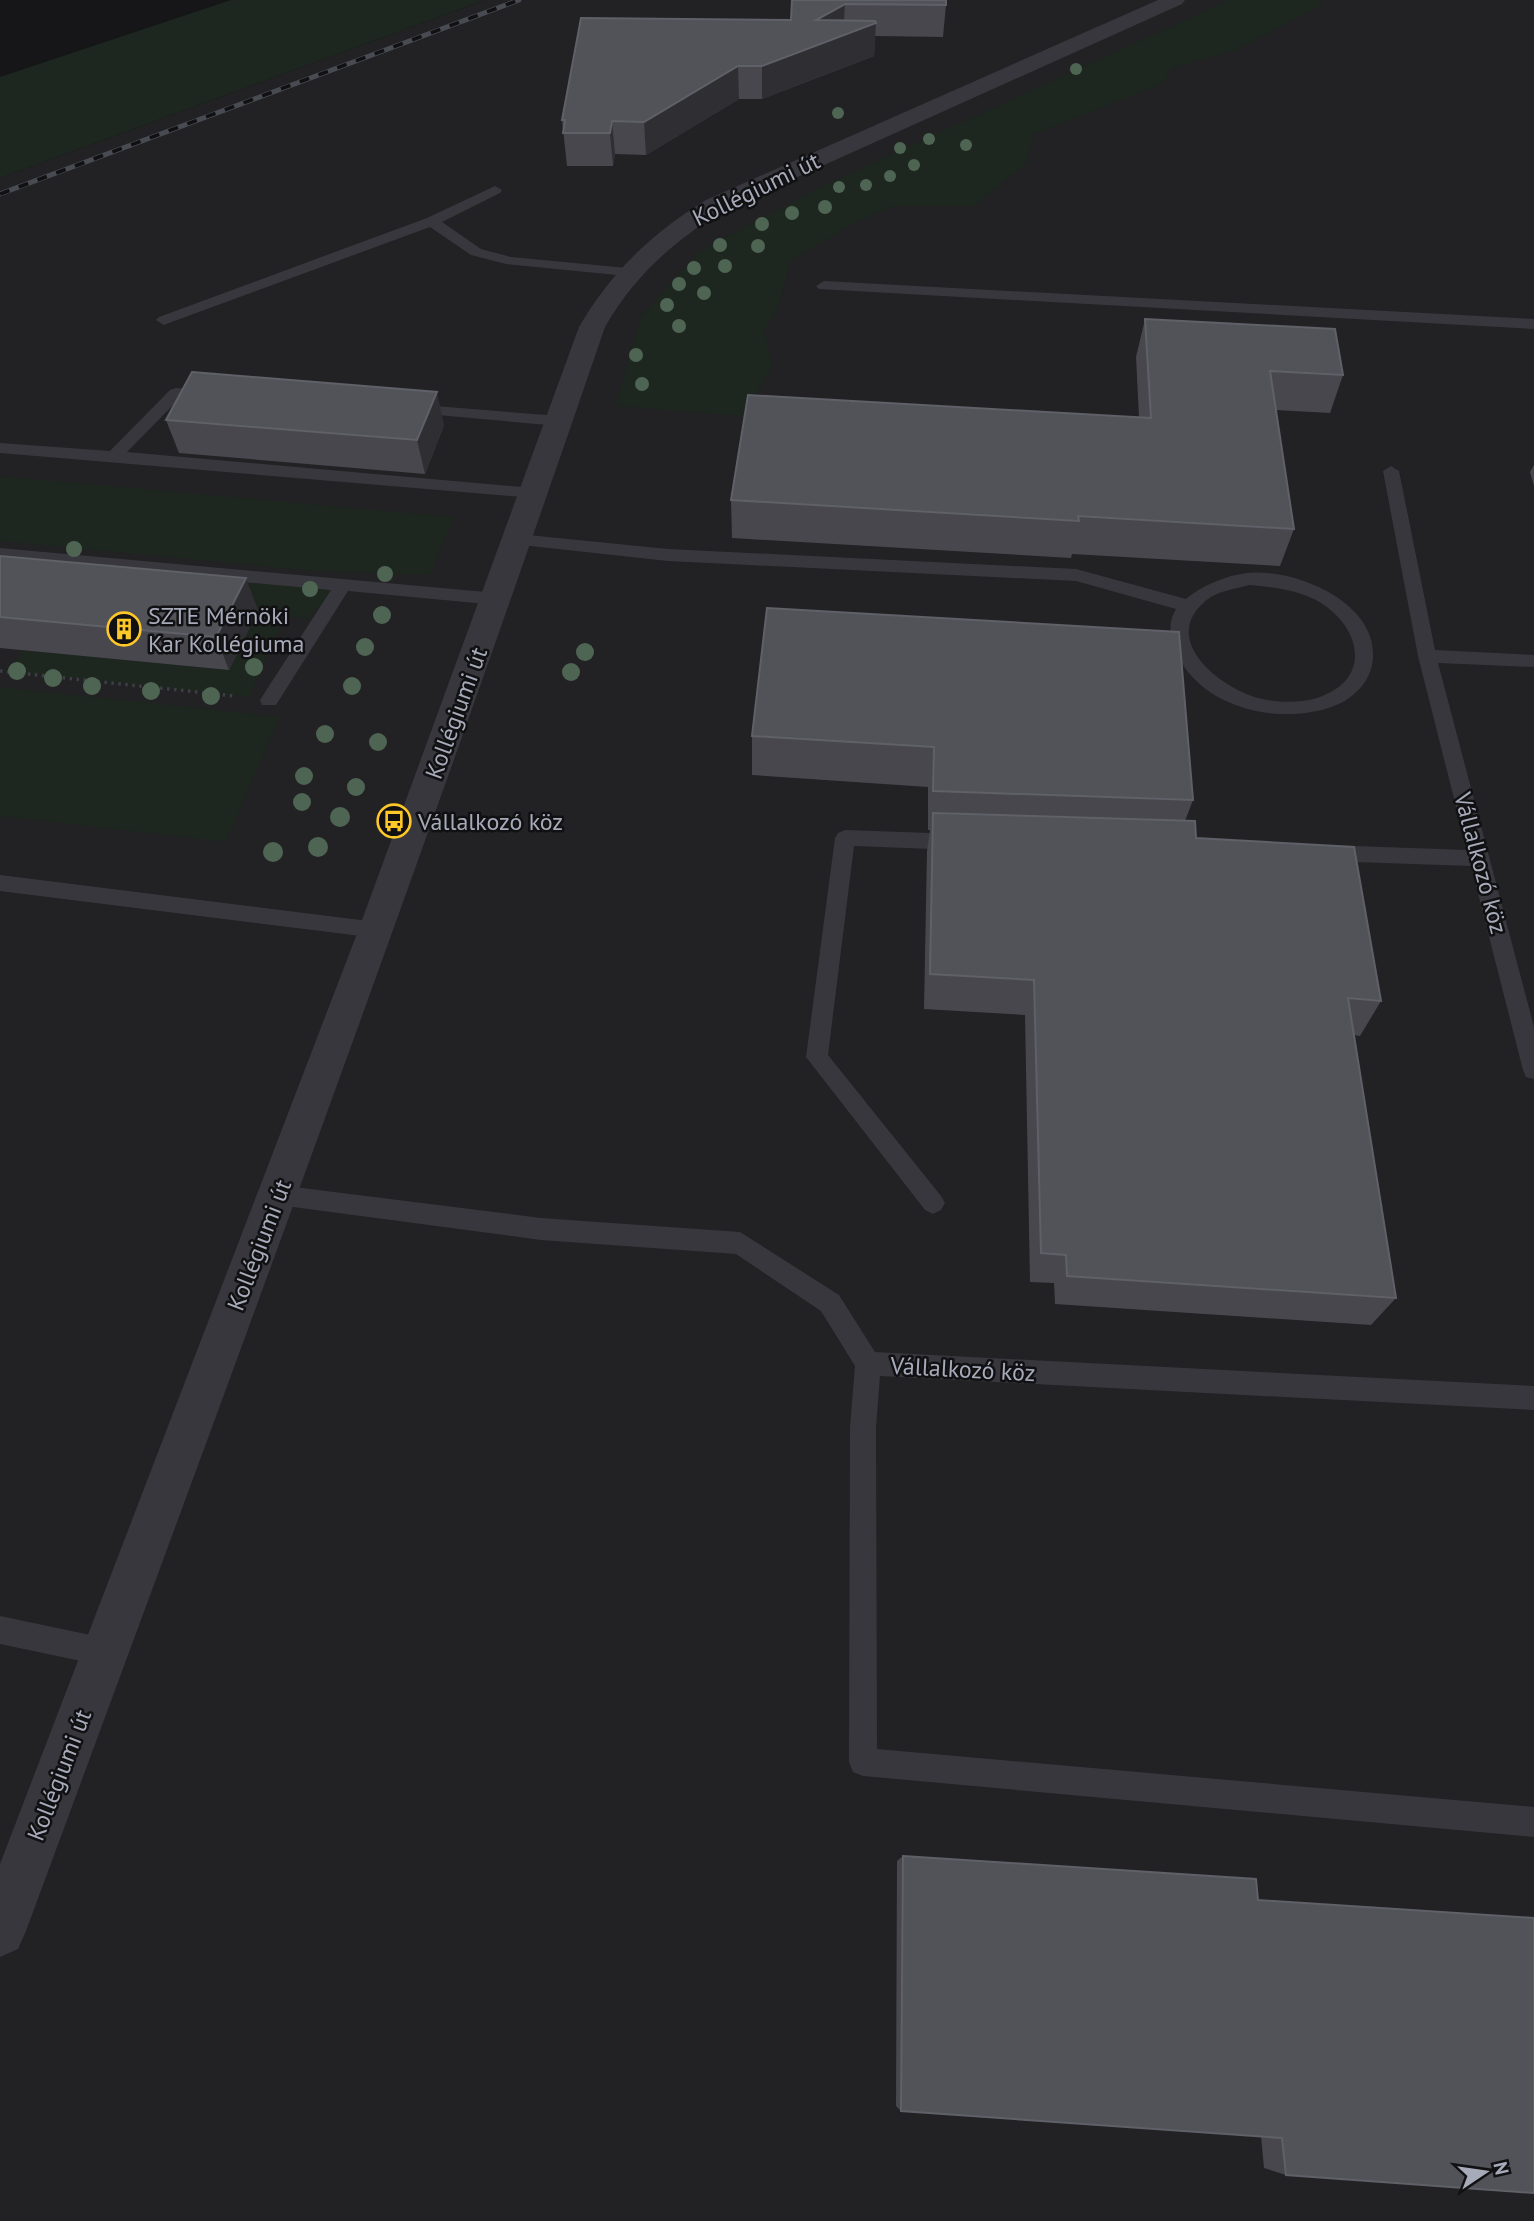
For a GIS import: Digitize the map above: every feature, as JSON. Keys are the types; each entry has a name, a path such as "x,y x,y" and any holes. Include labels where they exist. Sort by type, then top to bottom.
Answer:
{"street":[{"name":"Kollégiumi út","path":"0,1931 377,930 592,327 607,299 627,272 671,232 715,205 1175,0"}],"lane":[{"path":"164,320 432,220 495,190"},
{"path":"432,220 476,252 512,261 627,272"},
{"path":"824,286 1534,324"},
{"path":"114,456 176,393 231,397"},
{"path":"394,408 559,421"},
{"path":"0,448 534,493"},
{"name":"Vállalkozó köz","path":"1391,471 1427,656 1533,1061"},
{"path":"518,540 668,555 1076,575 1187,606"},
{"path":"0,554 497,599"},
{"path":"1236,581 1275,581 1301,587 1325,598 1345,612 1359,630 1366,649 1365,668 1356,684 1338,697 1315,706 1288,708 1260,705 1235,698 1213,686 1195,671 1184,654 1178,637 1179,620 1187,606 1202,592 1236,581"},
{"path":"270,699 344,584"},
{"path":"1427,656 1534,661"},
{"path":"933,1203 817,1057 845,838 983,842"},
{"path":"1301,852 1480,858"},
{"path":"0,883 377,930"},
{"name":"Vállalkozó köz","path":"278,1195 541,1228 740,1243 830,1303 868,1364 1534,1398"},
{"path":"868,1364 863,1427 863,1762 1534,1822"},
{"path":"0,1630 105,1652"}],"path":[{"path":"0,671 270,699"}],"shaded area":[{"path":"231,0 485,0 0,178 0,77"},
{"path":"485,0 1534,0 1534,2221 0,2221 0,178"},
{"path":"1229,0 1320,0 1320,6 1237,50 1172,68 1163,84 1034,134 1026,164 974,206 893,206 851,225 791,261 777,311 764,329 773,367 741,416 615,406 641,316 700,251 825,185"},
{"path":"0,476 454,517 430,575 312,571 0,541"},
{"path":"0,554 343,585 306,619 285,616 249,697 12,672 22,650 229,670"},
{"path":"0,687 280,717 226,842 0,816"}],"building":[{"path":"792,0 946,0 946,5 845,4 816,20 876,23 762,66 738,66 644,122 612,121 610,133 563,133 565,120 562,120 581,18 791,20"},
{"path":"1145,319 1335,329 1343,375 1270,371 1294,529 1078,516 1079,521 731,500 748,395 1151,418"},
{"path":"192,372 437,392 417,440 166,420"},
{"path":"0,556 246,578 216,637 0,617"},
{"path":"767,608 1179,632 1193,800 933,791 934,747 752,736"},
{"path":"933,813 1195,821 1196,838 1354,847 1381,1001 1348,998 1396,1298 1067,1276 1066,1255 1041,1253 1034,980 930,974"},
{"path":"903,1856 1256,1879 1258,1900 1534,1918 1534,2193 1286,2175 1282,2138 901,2111"}],"railway":[{"path":"0,194 519,0"}],"place":[{"name":"SZTE Mérnöki Kar Kollégiuma","path":"124,629"},
{"name":"Vállalkozó köz","path":"394,821"}]}
